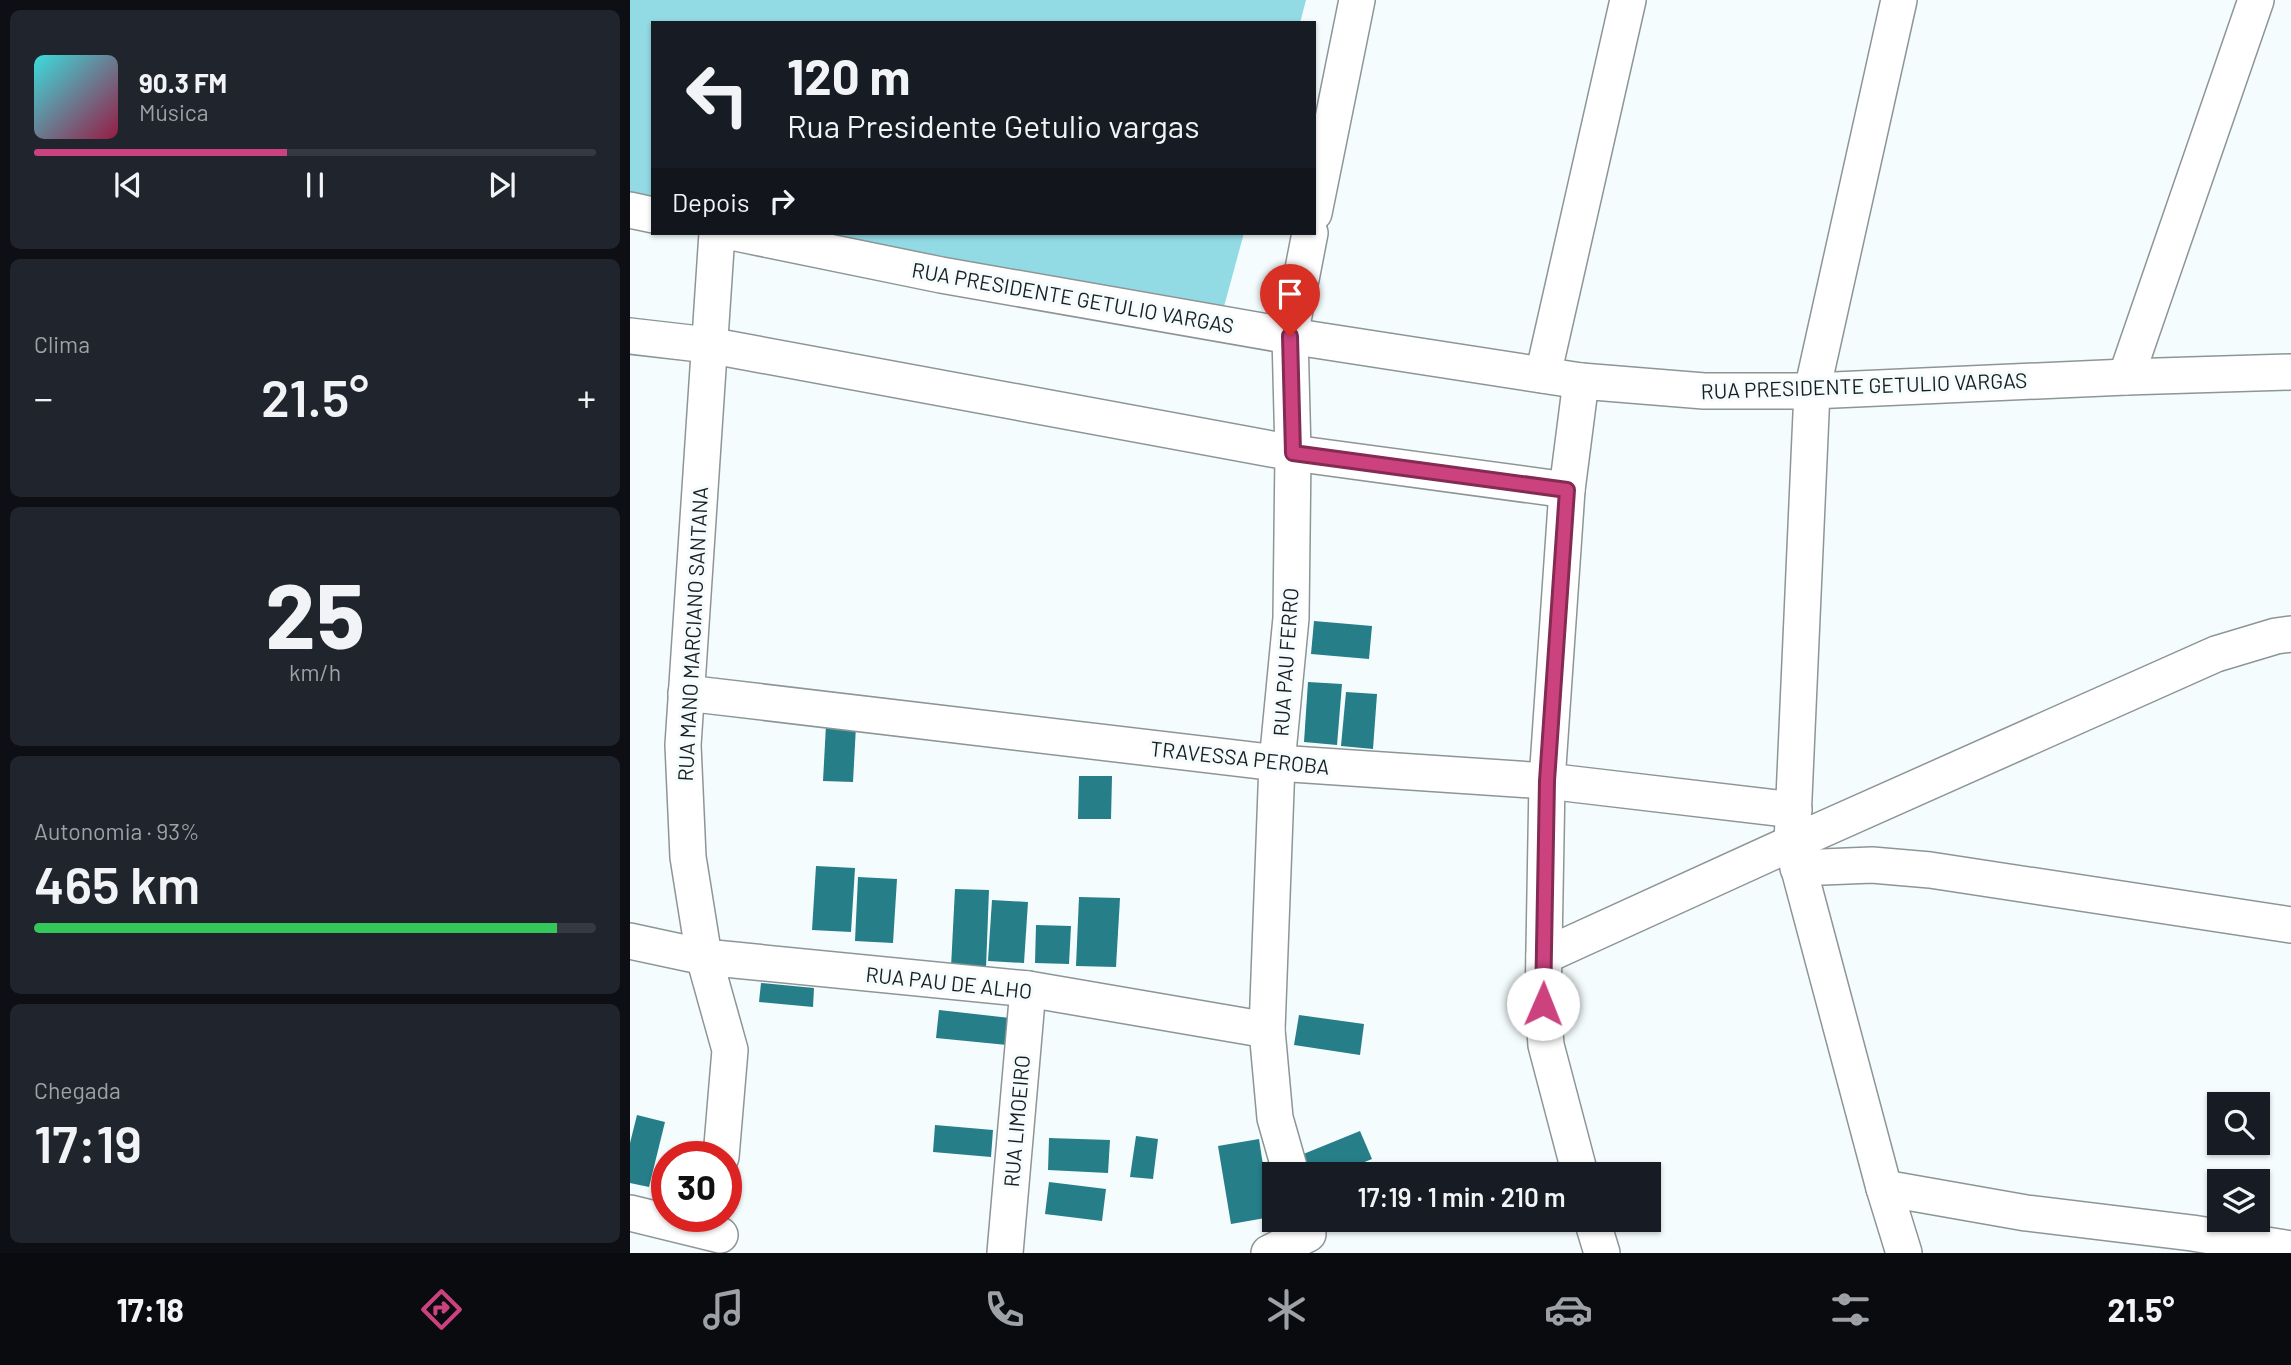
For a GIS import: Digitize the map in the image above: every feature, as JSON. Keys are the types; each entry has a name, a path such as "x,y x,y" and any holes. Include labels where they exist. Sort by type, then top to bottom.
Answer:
{"street":[{"path":"1316,203 1357,0"},
{"path":"1543,375 1628,0"},
{"path":"1899,0 1812,391 1795,840 1884,1188 1904,1253"},
{"path":"2126,376 2256,0"},
{"path":"630,210 651,215"},
{"name":"RUA MANO MARCIANO SANTANA","path":"717,235 683,746 688,857 704,957 730,1050 722,1141"},
{"name":"RUA PRESIDENTE GETULIO VARGAS","path":"746,235 941,275 1290,336 1581,381 1704,391 1812,391 2126,376 2291,372"},
{"name":"RUA PAU FERRO","path":"1288,1162 1275,1118 1266,1030 1277,763 1291,618 1293,453 1290,336 1310,235"},
{"path":"630,336 708,345 1293,453 1567,490"},
{"path":"1577,1162 1546,1045 1543,1004 1547,781 1567,490 1581,381"},
{"path":"1544,956 1795,840 2216,654 2291,634"},
{"name":"TRAVESSA PEROBA","path":"686,694 1277,763 1547,781 1795,840"},
{"path":"1795,840 1872,864 1930,870 2291,925"},
{"name":"RUA PAU DE ALHO","path":"630,941 704,957 1028,989 1266,1030"},
{"name":"RUA LIMOEIRO","path":"1005,1253 1028,989"},
{"path":"1884,1188 2183,1243 2291,1249"},
{"path":"630,1213 720,1235"},
{"path":"1596,1232 1602,1253"},
{"path":"1269,1253 1309,1236"}],"shaded area":[{"path":"630,0 1306,0 1301,21 651,21 651,219 630,215"},
{"path":"727,235 1243,235 1216,336"}],"building":[{"path":"1314,621 1372,626 1369,659 1311,654"},
{"path":"1308,682 1342,684 1337,745 1304,742"},
{"path":"1346,692 1377,694 1373,749 1341,746"},
{"path":"826,725 856,726 853,782 823,781"},
{"path":"1079,776 1112,776 1111,819 1078,819"},
{"path":"816,866 855,868 851,932 812,930"},
{"path":"858,877 897,879 893,943 855,941"},
{"path":"955,889 989,890 986,968 951,967"},
{"path":"1079,897 1120,898 1116,967 1076,966"},
{"path":"992,900 1028,902 1024,963 988,961"},
{"path":"1036,925 1071,926 1069,964 1035,963"},
{"path":"761,983 814,988 813,1007 759,1002"},
{"path":"939,1010 1010,1018 1007,1045 936,1038"},
{"path":"1299,1015 1364,1024 1360,1055 1294,1045"},
{"path":"637,1115 665,1122 660,1141 651,1141 649,1187 630,1183 630,1143"},
{"path":"935,1125 993,1130 991,1157 933,1152"},
{"path":"1360,1131 1372,1159 1365,1162 1304,1162 1301,1155"},
{"path":"1136,1136 1158,1139 1153,1179 1130,1177"},
{"path":"1049,1138 1110,1140 1108,1173 1048,1170"},
{"path":"1259,1139 1263,1162 1262,1219 1231,1224 1218,1146"},
{"path":"1049,1182 1106,1189 1102,1221 1045,1214"}],"route":[{"path":"1290,336 1293,453 1567,490 1547,781 1543,1004"}]}
